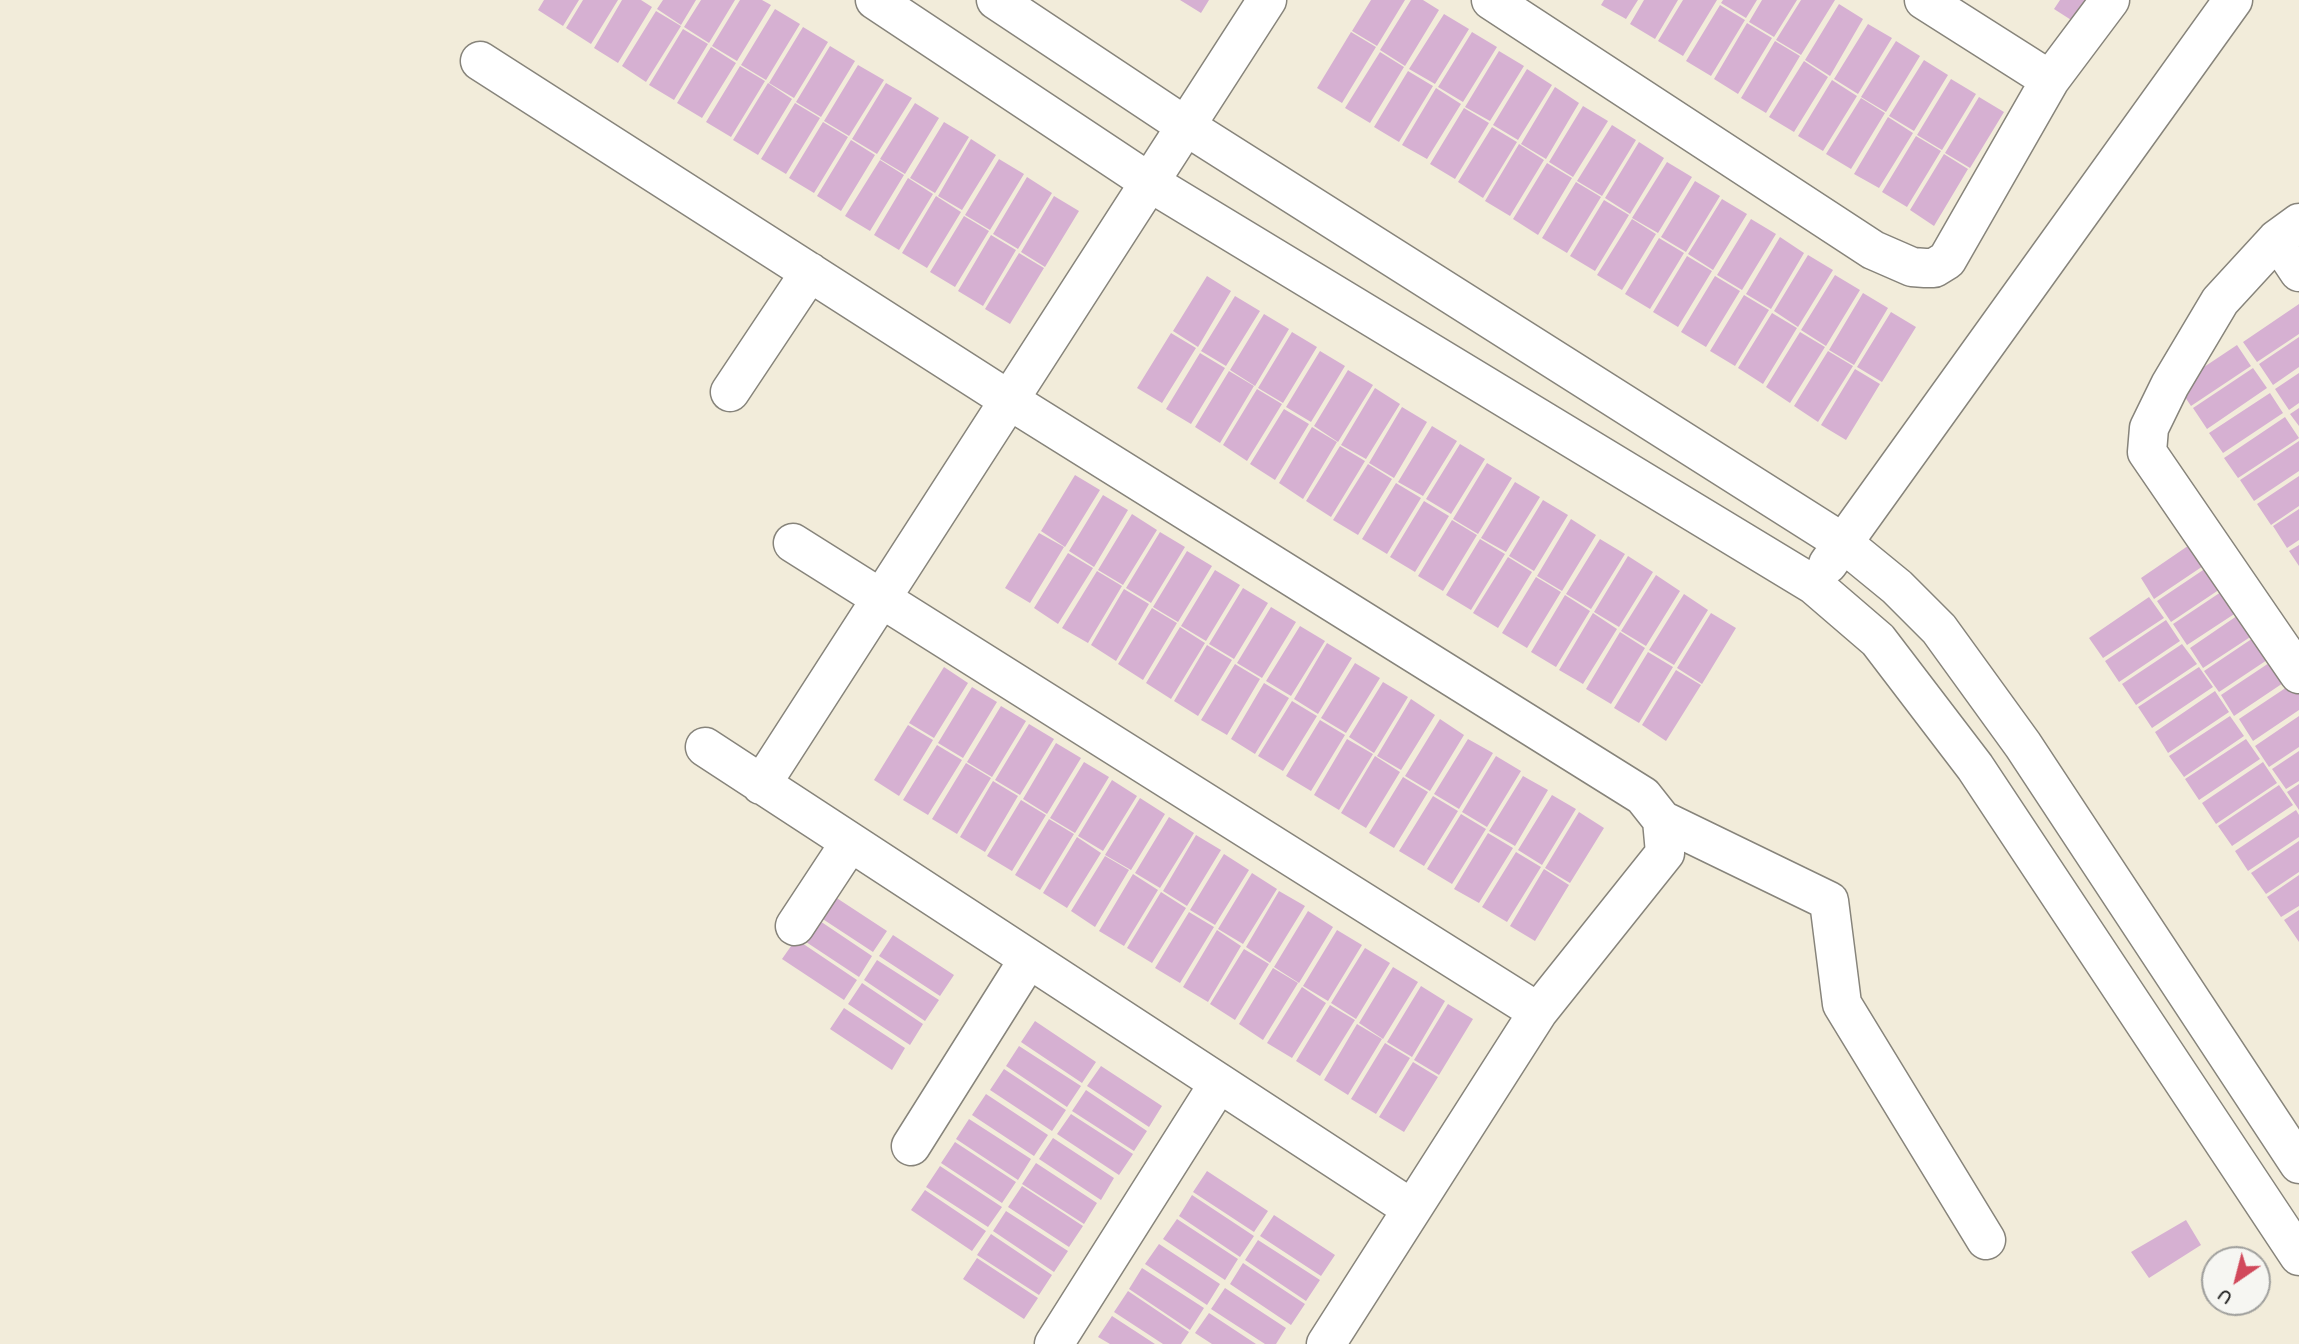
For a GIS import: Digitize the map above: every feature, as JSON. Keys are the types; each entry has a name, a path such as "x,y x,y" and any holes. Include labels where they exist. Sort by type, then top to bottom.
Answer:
{"street":[{"path":"875,0 1149,182 1814,585 1878,640 1975,767 2295,1242"},
{"path":"996,0 1184,125 1842,542 1897,587 1939,629 2023,745 2299,1164"},
{"path":"761,785 1267,0"},
{"path":"1491,0 1873,250 1913,267 1934,268 1947,260 2050,80 2110,0"},
{"path":"1924,0 2050,80"},
{"path":"1814,585 1842,542 2065,238 2233,0"},
{"path":"480,61 1009,400 1643,796 1662,820 1829,901 1842,1004 1986,1240"},
{"path":"2288,231 2299,272"},
{"path":"2288,231 2220,300 2170,385 2149,428 2147,452 2299,674"},
{"path":"730,392 810,272"},
{"path":"793,543 1538,1012"},
{"path":"705,747 849,844 1412,1209"},
{"path":"1326,1344 1538,1012 1665,853 1662,820"},
{"path":"795,926 849,844"},
{"path":"911,1146 1028,960"},
{"path":"1054,1344 1219,1083"}],"building":[{"path":"544,0 579,0 563,26 538,10"},
{"path":"583,0 618,0 591,44 566,28"},
{"path":"622,0 641,0 652,7 618,63 594,48"},
{"path":"663,0 696,0 681,25 657,9"},
{"path":"701,0 735,0 709,43 684,27"},
{"path":"740,0 762,0 771,5 737,61 712,46"},
{"path":"1180,0 1209,0 1201,13"},
{"path":"1371,0 1405,0 1377,46 1352,31"},
{"path":"1411,0 1423,0 1439,10 1405,66 1380,50"},
{"path":"1604,0 1638,0 1626,19 1601,5"},
{"path":"1644,0 1678,0 1655,39 1630,24"},
{"path":"1683,0 1717,0 1683,56 1658,41"},
{"path":"1723,0 1757,0 1746,18 1721,3"},
{"path":"1762,0 1797,0 1774,37 1749,22"},
{"path":"1801,0 1835,0 1801,55 1776,40"},
{"path":"2060,0 2094,0 2079,25 2054,9"},
{"path":"1839,4 1863,19 1830,76 1805,60"},
{"path":"1720,5 1745,20 1711,76 1686,61"},
{"path":"775,9 800,24 766,80 741,65"},
{"path":"656,11 681,26 646,82 622,66"},
{"path":"1444,14 1469,29 1435,84 1409,69"},
{"path":"1747,23 1772,38 1738,94 1714,79"},
{"path":"1868,24 1892,38 1858,94 1834,79"},
{"path":"803,27 828,42 794,98 769,83"},
{"path":"683,29 708,44 674,100 649,85"},
{"path":"1351,32 1376,47 1342,103 1317,88"},
{"path":"1472,32 1497,47 1463,102 1438,87"},
{"path":"1775,41 1800,56 1766,113 1741,98"},
{"path":"1896,41 1920,56 1886,112 1861,97"},
{"path":"830,46 855,61 821,117 796,102"},
{"path":"711,47 736,63 702,118 677,103"},
{"path":"1499,51 1524,66 1490,121 1465,107"},
{"path":"1380,52 1404,67 1370,123 1345,108"},
{"path":"1924,60 1948,75 1914,131 1889,116"},
{"path":"1804,61 1828,77 1794,132 1769,117"},
{"path":"858,65 884,80 849,136 824,121"},
{"path":"740,66 765,81 731,137 706,122"},
{"path":"1527,69 1552,85 1518,140 1493,125"},
{"path":"1408,71 1433,86 1399,142 1374,127"},
{"path":"1951,79 1976,94 1942,150 1917,135"},
{"path":"1832,80 1857,96 1823,151 1798,136"},
{"path":"768,83 792,99 758,155 733,140"},
{"path":"886,83 912,98 877,154 852,139"},
{"path":"1555,87 1579,103 1546,159 1521,144"},
{"path":"1436,88 1461,104 1427,159 1402,145"},
{"path":"1979,97 2004,112 1970,168 1945,153"},
{"path":"1861,98 1885,113 1851,169 1826,154"},
{"path":"795,103 820,118 786,174 761,159"},
{"path":"915,103 939,118 905,174 880,159"},
{"path":"1583,106 1608,121 1573,177 1549,162"},
{"path":"1464,108 1489,123 1455,179 1430,164"},
{"path":"1888,117 1913,133 1879,188 1854,174"},
{"path":"823,122 848,137 814,193 789,178"},
{"path":"944,122 969,137 935,193 910,178"},
{"path":"1612,125 1636,140 1602,196 1577,181"},
{"path":"1492,127 1517,142 1483,198 1458,182"},
{"path":"1916,136 1941,151 1907,207 1882,192"},
{"path":"971,139 996,155 962,210 938,196"},
{"path":"851,140 875,155 841,211 817,196"},
{"path":"1639,142 1664,158 1630,214 1605,198"},
{"path":"1519,144 1544,160 1510,216 1485,201"},
{"path":"1944,154 1968,169 1934,226 1910,210"},
{"path":"999,159 1024,174 990,230 965,215"},
{"path":"880,160 904,175 870,231 845,216"},
{"path":"1667,162 1692,177 1658,233 1632,218"},
{"path":"1547,163 1572,178 1538,235 1513,219"},
{"path":"1027,177 1052,193 1018,249 993,234"},
{"path":"908,178 933,194 899,250 874,235"},
{"path":"1695,181 1720,196 1686,252 1661,237"},
{"path":"1576,182 1601,197 1567,253 1542,238"},
{"path":"936,196 961,212 927,268 902,253"},
{"path":"1054,196 1079,211 1045,267 1021,252"},
{"path":"1722,199 1747,214 1713,270 1688,254"},
{"path":"1604,200 1629,215 1595,271 1570,256"},
{"path":"964,216 989,231 955,287 930,272"},
{"path":"1632,219 1656,234 1622,290 1597,275"},
{"path":"1751,219 1776,234 1742,290 1717,275"},
{"path":"991,235 1016,250 983,306 958,291"},
{"path":"1780,237 1804,253 1771,309 1746,294"},
{"path":"1659,238 1684,253 1650,309 1625,294"},
{"path":"1019,253 1044,268 1010,324 985,309"},
{"path":"1808,255 1833,270 1798,327 1774,311"},
{"path":"1687,256 1712,271 1678,327 1653,312"},
{"path":"1835,275 1860,290 1826,346 1801,330"},
{"path":"1207,276 1231,291 1198,347 1173,331"},
{"path":"1715,276 1740,291 1706,347 1681,332"},
{"path":"1863,293 1888,308 1854,365 1829,350"},
{"path":"1744,295 1769,310 1735,366 1710,351"},
{"path":"1235,296 1260,311 1226,366 1201,351"},
{"path":"2299,304 2299,334 2257,362 2243,342"},
{"path":"1891,312 1916,327 1882,382 1857,367"},
{"path":"1772,313 1797,328 1763,384 1738,368"},
{"path":"1264,314 1289,329 1255,386 1230,370"},
{"path":"1292,332 1317,347 1283,403 1258,388"},
{"path":"1800,332 1825,347 1790,403 1766,387"},
{"path":"1171,333 1196,348 1162,403 1137,388"},
{"path":"2299,337 2299,367 2273,385 2259,364"},
{"path":"2237,345 2251,366 2191,406 2177,385"},
{"path":"1320,351 1345,366 1311,422 1286,407"},
{"path":"1828,351 1853,366 1818,422 1794,406"},
{"path":"1200,353 1225,368 1191,424 1166,409"},
{"path":"2253,368 2267,388 2207,429 2193,408"},
{"path":"1855,369 1880,384 1846,440 1821,425"},
{"path":"1348,370 1373,385 1338,442 1314,426"},
{"path":"1229,371 1254,386 1220,443 1195,427"},
{"path":"2299,373 2299,403 2289,410 2275,389"},
{"path":"1375,388 1400,404 1366,459 1341,445"},
{"path":"1257,389 1282,404 1247,461 1223,445"},
{"path":"2270,393 2283,413 2223,453 2209,433"},
{"path":"1402,407 1427,422 1394,478 1369,463"},
{"path":"2299,408 2299,426 2290,414"},
{"path":"1284,409 1309,424 1275,480 1250,464"},
{"path":"2285,417 2299,438 2238,478 2224,458"},
{"path":"1432,426 1457,441 1423,496 1398,482"},
{"path":"1312,427 1337,442 1303,499 1279,483"},
{"path":"2299,441 2299,471 2254,501 2240,480"},
{"path":"1460,444 1485,459 1451,514 1426,499"},
{"path":"1340,446 1365,461 1331,517 1306,501"},
{"path":"1487,463 1512,478 1478,534 1453,519"},
{"path":"1368,464 1392,479 1358,535 1333,520"},
{"path":"1075,475 1100,490 1065,547 1041,531"},
{"path":"2299,476 2299,506 2271,525 2257,504"},
{"path":"1515,482 1540,497 1506,552 1481,538"},
{"path":"1396,483 1421,498 1387,554 1362,539"},
{"path":"1103,495 1128,510 1094,567 1069,551"},
{"path":"1543,500 1568,515 1534,571 1509,556"},
{"path":"1424,501 1449,516 1415,572 1390,557"},
{"path":"2299,509 2299,540 2287,548 2273,526"},
{"path":"1132,514 1157,530 1123,585 1098,570"},
{"path":"1571,519 1596,535 1562,591 1537,576"},
{"path":"1452,520 1477,535 1443,591 1418,576"},
{"path":"1160,532 1185,547 1151,603 1126,588"},
{"path":"1039,533 1064,547 1030,603 1005,588"},
{"path":"2201,537 2215,558 2154,599 2141,578"},
{"path":"1480,539 1505,554 1471,610 1446,595"},
{"path":"1600,539 1625,554 1591,609 1566,594"},
{"path":"2299,545 2299,566 2289,551"},
{"path":"1187,551 1212,566 1178,622 1153,607"},
{"path":"1068,553 1093,568 1058,624 1034,608"},
{"path":"1628,556 1653,572 1619,627 1594,612"},
{"path":"1508,557 1532,572 1498,628 1473,613"},
{"path":"2218,560 2232,581 2171,622 2157,601"},
{"path":"1215,570 1240,585 1206,641 1181,626"},
{"path":"1097,571 1122,586 1088,643 1062,628"},
{"path":"1656,575 1680,591 1646,646 1621,631"},
{"path":"1536,577 1561,592 1527,648 1502,633"},
{"path":"2233,584 2248,605 2187,645 2173,624"},
{"path":"1243,588 1268,603 1234,659 1209,644"},
{"path":"1124,589 1149,604 1116,661 1091,645"},
{"path":"1684,594 1708,610 1674,665 1649,650"},
{"path":"1565,595 1590,611 1556,667 1531,652"},
{"path":"2149,597 2164,618 2103,658 2089,638"},
{"path":"1271,607 1296,622 1262,678 1237,663"},
{"path":"2250,607 2264,628 2203,668 2190,648"},
{"path":"1152,608 1177,623 1143,680 1118,664"},
{"path":"1593,613 1617,629 1583,684 1559,670"},
{"path":"1711,613 1736,628 1702,684 1677,668"},
{"path":"2166,620 2180,641 2119,682 2105,661"},
{"path":"1300,626 1325,641 1291,696 1266,681"},
{"path":"1180,627 1205,643 1171,699 1146,683"},
{"path":"2265,630 2279,652 2219,692 2204,671"},
{"path":"1620,632 1645,648 1611,704 1586,689"},
{"path":"1327,643 1352,658 1318,714 1294,699"},
{"path":"2182,644 2197,664 2136,705 2122,684"},
{"path":"1207,645 1232,660 1198,716 1174,701"},
{"path":"1648,652 1673,667 1639,723 1614,708"},
{"path":"2281,655 2295,675 2234,716 2221,695"},
{"path":"1355,663 1380,678 1346,733 1321,718"},
{"path":"1235,664 1260,679 1227,735 1201,720"},
{"path":"944,667 968,683 934,738 909,723"},
{"path":"2199,667 2213,687 2152,728 2138,707"},
{"path":"1676,670 1701,685 1666,741 1642,725"},
{"path":"2299,679 2299,710 2253,741 2239,719"},
{"path":"1383,682 1408,697 1374,753 1349,737"},
{"path":"1264,683 1289,698 1255,754 1231,739"},
{"path":"972,687 997,702 963,758 938,743"},
{"path":"2215,691 2229,712 2168,753 2155,732"},
{"path":"1411,699 1435,715 1401,770 1377,756"},
{"path":"1292,701 1317,716 1283,771 1258,756"},
{"path":"1001,706 1026,721 992,777 967,762"},
{"path":"2230,716 2244,736 2184,777 2169,756"},
{"path":"2299,716 2299,747 2269,767 2255,746"},
{"path":"1440,719 1464,735 1430,791 1405,776"},
{"path":"1320,720 1345,735 1311,791 1286,776"},
{"path":"1029,724 1054,739 1020,795 995,780"},
{"path":"908,725 933,740 899,796 874,780"},
{"path":"1347,739 1373,754 1339,810 1314,795"},
{"path":"1468,739 1493,753 1459,809 1434,794"},
{"path":"2246,739 2260,759 2199,800 2185,779"},
{"path":"1056,743 1081,758 1047,814 1023,799"},
{"path":"937,745 962,760 928,815 903,800"},
{"path":"2299,751 2299,781 2286,789 2272,769"},
{"path":"1375,756 1400,772 1366,828 1341,813"},
{"path":"1496,756 1521,771 1487,827 1462,812"},
{"path":"1084,762 1109,777 1075,833 1050,818"},
{"path":"2263,762 2277,783 2216,824 2202,803"},
{"path":"966,763 991,778 957,834 932,819"},
{"path":"1523,776 1548,790 1515,846 1489,831"},
{"path":"1403,777 1428,792 1394,848 1369,833"},
{"path":"1112,780 1137,796 1103,851 1078,836"},
{"path":"993,781 1018,796 985,852 960,837"},
{"path":"2299,784 2299,810 2287,792"},
{"path":"2279,785 2293,805 2232,846 2218,826"},
{"path":"1552,795 1576,809 1542,865 1518,850"},
{"path":"1433,796 1458,811 1424,866 1399,851"},
{"path":"1140,798 1165,814 1131,870 1105,855"},
{"path":"1021,800 1046,815 1012,871 987,856"},
{"path":"2296,810 2299,815 2299,837 2248,871 2235,851"},
{"path":"1579,812 1604,828 1570,883 1545,868"},
{"path":"1461,814 1486,829 1452,884 1427,869"},
{"path":"1169,817 1194,833 1160,888 1135,873"},
{"path":"1049,819 1074,834 1040,890 1015,875"},
{"path":"1488,833 1513,848 1479,903 1454,889"},
{"path":"1196,835 1221,850 1187,906 1163,891"},
{"path":"1077,837 1101,853 1067,908 1043,893"},
{"path":"2299,841 2299,872 2266,894 2251,873"},
{"path":"1516,852 1541,867 1507,922 1482,907"},
{"path":"1224,854 1249,870 1215,925 1190,910"},
{"path":"1105,856 1129,870 1095,927 1071,911"},
{"path":"1544,869 1569,885 1535,941 1510,926"},
{"path":"1252,873 1277,889 1243,944 1218,929"},
{"path":"1133,874 1158,890 1124,946 1099,931"},
{"path":"2299,875 2299,906 2281,917 2267,897"},
{"path":"826,891 887,931 873,952 812,912"},
{"path":"1279,891 1305,906 1270,963 1246,947"},
{"path":"1161,892 1186,908 1152,963 1127,948"},
{"path":"2299,910 2299,942 2284,920"},
{"path":"1308,911 1333,927 1299,983 1274,967"},
{"path":"1189,912 1214,927 1180,983 1155,968"},
{"path":"811,915 872,956 859,977 797,936"},
{"path":"1217,930 1241,946 1208,1002 1183,987"},
{"path":"1337,930 1362,945 1328,1001 1303,986"},
{"path":"893,935 954,975 940,996 879,956"},
{"path":"796,939 857,980 844,1000 782,959"},
{"path":"1365,948 1390,963 1356,1019 1331,1003"},
{"path":"1244,949 1269,964 1235,1020 1210,1004"},
{"path":"877,960 939,1000 925,1021 864,980"},
{"path":"1393,967 1418,982 1383,1039 1359,1023"},
{"path":"1273,968 1298,983 1263,1040 1239,1024"},
{"path":"862,983 923,1024 910,1045 848,1004"},
{"path":"1421,986 1445,1001 1412,1057 1387,1042"},
{"path":"1302,987 1326,1003 1292,1058 1267,1043"},
{"path":"1448,1004 1473,1019 1439,1075 1414,1060"},
{"path":"1330,1005 1355,1020 1320,1076 1296,1061"},
{"path":"844,1008 905,1048 892,1070 830,1029"},
{"path":"1035,1021 1096,1062 1082,1083 1021,1042"},
{"path":"1357,1024 1382,1039 1348,1095 1324,1080"},
{"path":"1385,1043 1410,1058 1376,1114 1351,1099"},
{"path":"1019,1046 1081,1086 1067,1107 1006,1066"},
{"path":"1413,1062 1438,1077 1404,1132 1379,1117"},
{"path":"1101,1066 1162,1106 1149,1127 1087,1086"},
{"path":"1004,1069 1066,1110 1052,1131 990,1090"},
{"path":"1086,1090 1147,1131 1134,1151 1072,1111"},
{"path":"986,1094 1048,1135 1034,1156 972,1115"},
{"path":"1071,1114 1133,1154 1119,1175 1057,1134"},
{"path":"969,1119 1031,1159 1018,1180 956,1139"},
{"path":"1053,1138 1114,1178 1101,1200 1039,1159"},
{"path":"955,1142 1016,1182 1002,1203 941,1163"},
{"path":"1036,1163 1097,1203 1084,1224 1022,1184"},
{"path":"940,1166 1002,1207 988,1227 926,1187"},
{"path":"1207,1171 1268,1211 1254,1232 1193,1192"},
{"path":"1022,1186 1083,1226 1069,1247 1008,1207"},
{"path":"925,1190 986,1231 972,1251 911,1210"},
{"path":"1192,1195 1254,1236 1240,1257 1179,1216"},
{"path":"1006,1211 1068,1251 1054,1272 993,1231"},
{"path":"1274,1215 1335,1255 1321,1276 1260,1236"},
{"path":"1177,1219 1238,1259 1225,1280 1163,1239"},
{"path":"2186,1220 2201,1245 2149,1278 2131,1252"},
{"path":"991,1234 1052,1275 1039,1295 977,1255"},
{"path":"1258,1240 1320,1280 1306,1301 1245,1260"},
{"path":"1159,1244 1220,1284 1207,1305 1145,1264"},
{"path":"977,1258 1038,1298 1024,1319 963,1279"},
{"path":"1243,1263 1305,1304 1291,1325 1230,1284"},
{"path":"1142,1268 1204,1308 1190,1330 1129,1289"},
{"path":"1225,1288 1286,1328 1276,1344 1265,1344 1211,1309"},
{"path":"1128,1291 1189,1332 1181,1344 1163,1344 1114,1312"},
{"path":"1209,1313 1256,1344 1212,1344 1195,1333"},
{"path":"1112,1316 1155,1344 1110,1344 1098,1337"}]}
